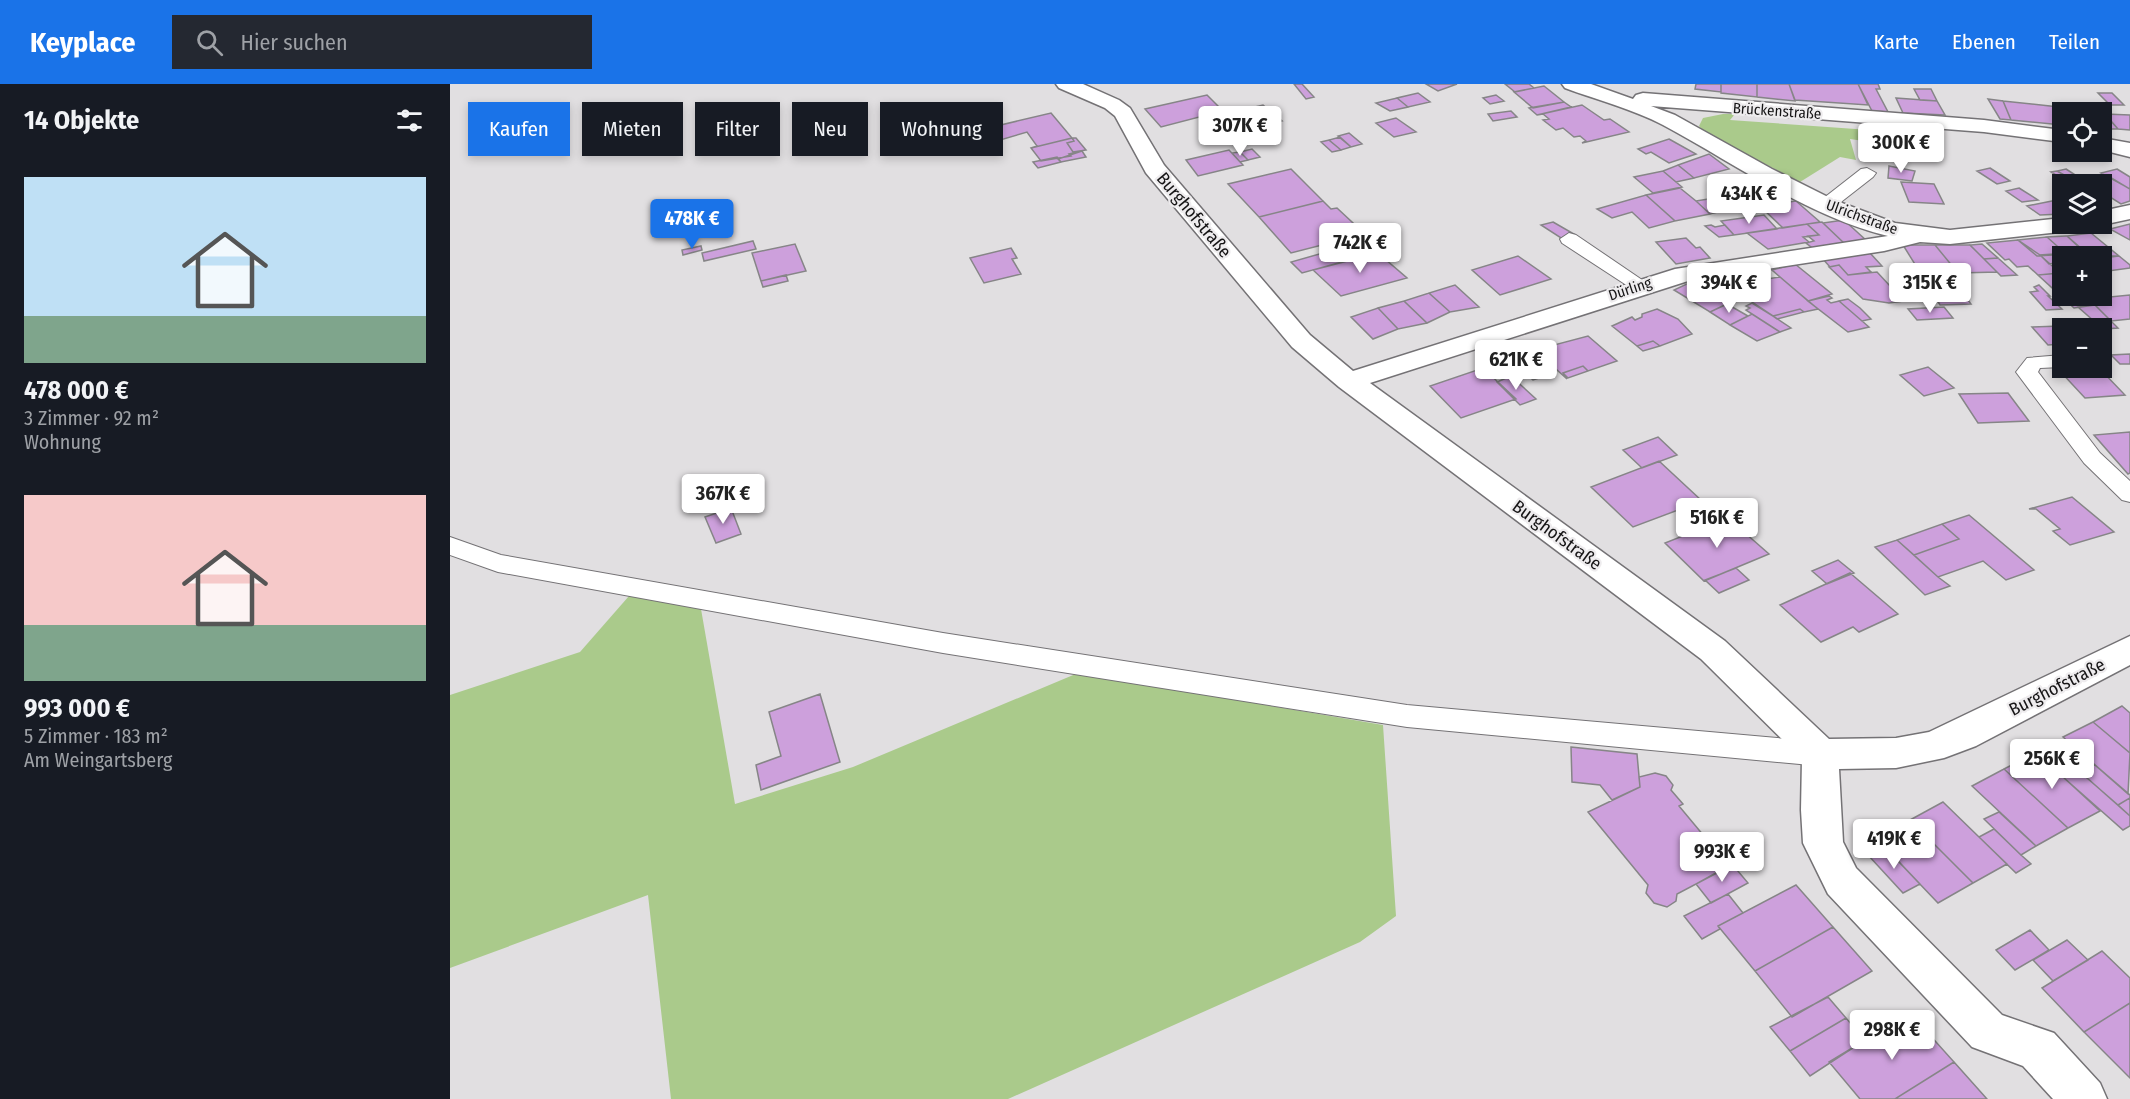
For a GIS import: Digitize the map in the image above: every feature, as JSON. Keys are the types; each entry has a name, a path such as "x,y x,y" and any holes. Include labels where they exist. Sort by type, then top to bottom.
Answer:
{"street":[{"name":"Burghofstraße","path":"1066,84 1106,101 1122,112 1162,177 1301,341 1349,381 1713,650 1821,754 1896,753 1931,747 1963,735 2125,658"},
{"name":"Ulrichstraße","path":"1572,84 1668,119 1764,174 1826,205 1870,222 1920,235 1950,237 2052,226"},
{"name":"Brückenstraße","path":"1599,92 1699,106 1984,126 2052,135"},
{"path":"1686,130 1681,114 1699,106"},
{"path":"2112,146 2130,150"},
{"path":"2112,216 2130,212"},
{"name":"Dürling","path":"1349,381 1684,274 1884,244 1920,235"},
{"path":"1821,754 1820,810 1823,843 1842,881 1988,1032 2038,1049 2084,1099"}],"lane":[{"path":"1826,205 1867,172"},
{"path":"1569,239 1641,286"},
{"path":"2052,361 2034,362 2027,372 2092,458 2130,494"},
{"path":"450,546 498,563 604,583 943,643 1407,716 1821,754"}],"green space":[{"path":"1735,114 1730,120 1926,134 1924,127 1932,127 1939,152 1850,139 1856,160 1840,157 1800,182 1705,133 1699,126 1703,118"},
{"path":"629,596 701,609 735,804 853,767 1078,673 1383,725 1396,916 1360,942 1008,1099 671,1099 648,895 450,968 450,695 580,652"}],"building":[{"path":"1294,84 1302,84 1314,97 1306,99"},
{"path":"1426,84 1457,84 1438,91"},
{"path":"1505,84 1529,84 1534,88 1515,92"},
{"path":"1696,84 1721,84 1721,92 1695,89"},
{"path":"1721,84 1757,84 1757,97 1721,93"},
{"path":"1757,84 1789,84 1795,101 1757,97"},
{"path":"1789,84 1858,84 1868,105 1795,100"},
{"path":"1858,84 1878,84 1880,89 1876,89 1888,112 1872,111"},
{"path":"1544,86 1564,102 1533,108 1514,92"},
{"path":"1914,89 1931,89 1937,101 1920,100"},
{"path":"1418,93 1430,102 1408,107 1397,98"},
{"path":"2098,93 2112,93 2124,105 2112,105 2112,102 2107,102"},
{"path":"1207,95 1226,114 1263,105 1282,121 1219,137 1199,117 1161,127 1145,109"},
{"path":"1496,95 1504,101 1490,104 1483,98"},
{"path":"1397,98 1408,107 1390,111 1376,103"},
{"path":"1896,98 1937,101 1945,115 1903,113"},
{"path":"1988,99 2003,101 2011,120 2000,119"},
{"path":"2003,101 2052,106 2052,124 2011,120"},
{"path":"1564,102 1571,107 1537,115 1529,108"},
{"path":"1582,105 1604,120 1610,119 1629,132 1582,143 1586,141 1580,136 1574,137 1563,128 1556,130 1543,120 1549,119 1543,114 1537,115"},
{"path":"1511,111 1517,117 1493,121 1488,114"},
{"path":"1051,113 1072,138 1031,148 1037,146 1027,132 1003,139 1003,124"},
{"path":"2112,114 2130,115 2130,130 2118,129 2112,122"},
{"path":"1396,118 1416,132 1394,137 1376,123"},
{"path":"1349,133 1362,144 1351,147 1338,136"},
{"path":"1340,137 1351,147 1341,150 1329,140"},
{"path":"1072,138 1074,141 1067,143 1073,152 1082,151 1069,154 1071,156 1041,161 1031,148"},
{"path":"1072,138 1076,138 1086,150 1073,152 1067,143 1074,141"},
{"path":"1669,139 1696,154 1669,163 1651,152 1646,154 1638,149"},
{"path":"1329,140 1341,150 1332,152 1321,142"},
{"path":"1252,149 1260,157 1248,160 1240,152"},
{"path":"1229,150 1243,165 1198,176 1186,160"},
{"path":"1082,151 1086,157 1061,162 1058,159"},
{"path":"1240,152 1248,160 1240,162 1232,153"},
{"path":"1709,154 1729,169 1694,178 1678,165"},
{"path":"1057,157 1061,162 1038,168 1033,162"},
{"path":"1678,165 1694,178 1676,182 1663,171"},
{"path":"1889,166 1915,171 1912,181 1888,178"},
{"path":"1990,168 2010,181 1997,184 1977,171"},
{"path":"1291,169 1323,201 1259,217 1228,184"},
{"path":"2066,169 2074,174 2062,174 2057,171"},
{"path":"2117,169 2130,177 2130,189 2112,179 2112,174 2101,173"},
{"path":"1663,171 1682,187 1653,193 1634,177"},
{"path":"2112,178 2130,189 2130,201 2121,204 2112,198"},
{"path":"1750,179 1788,196 1768,201 1739,184"},
{"path":"1901,182 1934,184 1944,204 1909,202"},
{"path":"1680,188 1710,214 1675,221 1646,195"},
{"path":"2019,188 2038,200 2022,202 2006,191"},
{"path":"1646,195 1675,221 1649,228 1632,212 1612,218 1597,209"},
{"path":"1708,199 1722,211 1710,214 1696,201"},
{"path":"1323,201 1331,209 1337,208 1353,223 1347,225 1357,236 1291,253 1259,217"},
{"path":"1796,201 1820,222 1783,228 1760,206"},
{"path":"2052,201 2052,214 2040,215 2027,206"},
{"path":"1764,215 1777,229 1734,235 1721,221"},
{"path":"1844,220 1868,242 1846,245 1823,223"},
{"path":"1553,222 1574,234 1561,238 1541,225"},
{"path":"1822,222 1846,245 1815,250 1806,243 1814,241 1808,236 1819,235 1807,224"},
{"path":"1807,224 1819,235 1803,237 1809,242 1768,249 1747,233"},
{"path":"2130,224 2130,240 2112,230"},
{"path":"1725,225 1734,235 1719,237 1705,226 1715,227"},
{"path":"2092,234 2107,246 2078,246 2067,236"},
{"path":"2067,236 2078,246 2057,246 2047,237"},
{"path":"2047,237 2057,246 2052,246 2052,255 2037,256 2018,240"},
{"path":"1686,238 1696,248 1700,247 1710,258 1676,264 1656,242"},
{"path":"2018,240 2052,266 2052,274 2038,275 2028,266 2017,267 2009,259 2005,260 1987,243"},
{"path":"753,241 756,249 704,261 702,253"},
{"path":"795,244 806,271 761,281 752,253"},
{"path":"1982,244 1998,258 1984,259 1970,245"},
{"path":"1903,245 1935,245 1958,273 1921,274"},
{"path":"1935,245 1970,245 1997,272 1958,273"},
{"path":"701,246 702,250 683,255 682,250"},
{"path":"1011,248 1017,258 1012,259 1021,274 984,283 970,258"},
{"path":"1330,251 1342,262 1302,273 1291,262"},
{"path":"1378,253 1407,278 1341,296 1313,270"},
{"path":"1870,253 1882,266 1866,267 1871,272 1848,275 1839,265 1830,267 1822,258"},
{"path":"2052,254 2052,264 2049,264 2040,255"},
{"path":"1518,256 1551,279 1500,295 1472,270"},
{"path":"2119,256 2130,265 2130,268 2112,270 2112,257"},
{"path":"1998,258 2017,275 2001,276 1984,259"},
{"path":"1795,264 1832,294 1808,301 1772,270"},
{"path":"1839,265 1848,275 1877,272 1904,301 1889,303 1863,299 1829,267"},
{"path":"2052,274 2052,288 2038,275"},
{"path":"786,275 788,281 763,287 761,281"},
{"path":"1780,277 1818,309 1804,312 1800,309 1773,316 1726,285"},
{"path":"1693,281 1729,303 1710,312 1674,290"},
{"path":"1926,281 1955,282 1971,304 1940,305"},
{"path":"1455,285 1479,307 1450,312 1429,293"},
{"path":"2039,285 2050,296 2048,296 2052,300 2052,306 2059,306 2062,309 2046,310 2030,292 2038,291 2034,287"},
{"path":"1429,293 1450,312 1427,323 1404,301"},
{"path":"2130,295 2130,319 2112,321 2112,318 2108,318 2096,306 2112,306 2112,297"},
{"path":"1829,296 1832,298 1827,300 1831,303 1839,301 1869,327 1848,332 1808,301"},
{"path":"1848,299 1871,319 1862,321 1839,301"},
{"path":"1404,301 1427,323 1398,329 1378,308"},
{"path":"1752,303 1791,328 1780,332 1746,310 1750,308 1746,306"},
{"path":"1727,304 1748,316 1730,325 1710,312"},
{"path":"2096,306 2108,318 2090,318 2078,307"},
{"path":"1944,307 1953,318 1917,320 1908,309"},
{"path":"1378,308 1398,329 1373,339 1351,317"},
{"path":"1657,309 1678,319 1692,334 1660,346 1653,341 1637,346 1612,326 1632,317 1635,320 1642,317 1642,314"},
{"path":"1800,309 1804,312 1777,319 1773,316"},
{"path":"1752,314 1780,332 1757,341 1730,325"},
{"path":"2052,326 2052,345 2048,345 2032,327"},
{"path":"1588,336 1617,361 1588,371 1583,366 1563,373 1567,379 1535,350"},
{"path":"1653,341 1660,346 1643,351 1637,346"},
{"path":"2130,354 2130,364 2120,364 2112,355"},
{"path":"1532,355 1552,374 1533,380 1513,362"},
{"path":"1583,366 1588,371 1568,378 1563,373"},
{"path":"1928,367 1954,388 1924,396 1900,375"},
{"path":"1483,368 1516,399 1461,418 1430,386"},
{"path":"1511,376 1536,399 1520,405 1497,382"},
{"path":"2066,378 2109,378 2125,395 2085,398"},
{"path":"2008,393 2029,421 1978,423 1959,394"},
{"path":"2130,432 2130,473 2128,474 2094,435"},
{"path":"1658,437 1677,455 1642,468 1623,450"},
{"path":"1659,461 1702,501 1633,527 1591,487"},
{"path":"2072,497 2114,532 2070,545 2053,531 2060,529 2036,509 2029,509"},
{"path":"1721,504 1734,516 1705,527 1693,515"},
{"path":"731,508 741,534 716,543 705,517"},
{"path":"1969,515 2034,570 2006,580 1983,561 1938,577 1914,555 1959,539 1942,524"},
{"path":"1728,518 1769,554 1704,581 1665,543"},
{"path":"1942,524 1959,539 1914,555 1897,540"},
{"path":"1897,540 1950,586 1925,595 1875,547"},
{"path":"1838,560 1854,573 1827,584 1812,571"},
{"path":"1736,568 1749,580 1719,593 1705,580"},
{"path":"1850,573 1898,614 1859,632 1853,627 1821,642 1780,605"},
{"path":"820,694 840,762 761,790 756,765 781,756 769,712"},
{"path":"2122,706 2130,713 2130,753 2093,722"},
{"path":"2093,722 2130,753 2128,794 2063,737"},
{"path":"1571,747 1637,754 1640,787 1612,800 1600,785 1572,782"},
{"path":"2035,753 2100,811 2068,828 2004,769"},
{"path":"2094,764 2130,795 2130,798 2118,805 2080,772"},
{"path":"2004,769 2068,828 2036,846 1972,786"},
{"path":"2077,769 2130,816 2130,826 2123,830 2063,777"},
{"path":"1655,773 1666,776 1673,785 1671,790 1683,804 1679,806 1704,836 1708,834 1734,864 1677,894 1676,901 1667,907 1654,903 1646,893 1648,885 1588,812 1640,787 1639,777"},
{"path":"2130,798 2130,816 2118,805"},
{"path":"1943,802 2007,864 1973,883 1910,820"},
{"path":"1999,812 2036,846 2021,855 1984,819"},
{"path":"1910,820 1973,883 1938,903 1876,838"},
{"path":"1994,829 2031,864 2016,873 1979,837"},
{"path":"1885,847 1920,884 1903,893 1868,855"},
{"path":"1732,864 1748,883 1711,903 1696,884"},
{"path":"1796,885 1833,927 1755,971 1718,926"},
{"path":"1728,894 1743,913 1718,926 1720,929 1702,939 1684,916"},
{"path":"1833,927 1872,971 1792,1017 1755,971"},
{"path":"2030,930 2049,950 2015,970 1996,950"},
{"path":"2067,940 2088,960 2053,981 2033,960"},
{"path":"2102,951 2130,978 2130,1003 2084,1032 2042,988"},
{"path":"1828,997 1846,1018 1790,1051 1770,1027"},
{"path":"2130,1003 2130,1078 2084,1032"},
{"path":"1910,1013 1954,1062 1895,1099 1860,1099 1829,1062"},
{"path":"1846,1018 1865,1040 1810,1076 1790,1051"},
{"path":"1954,1062 1987,1099 1895,1099"}]}
